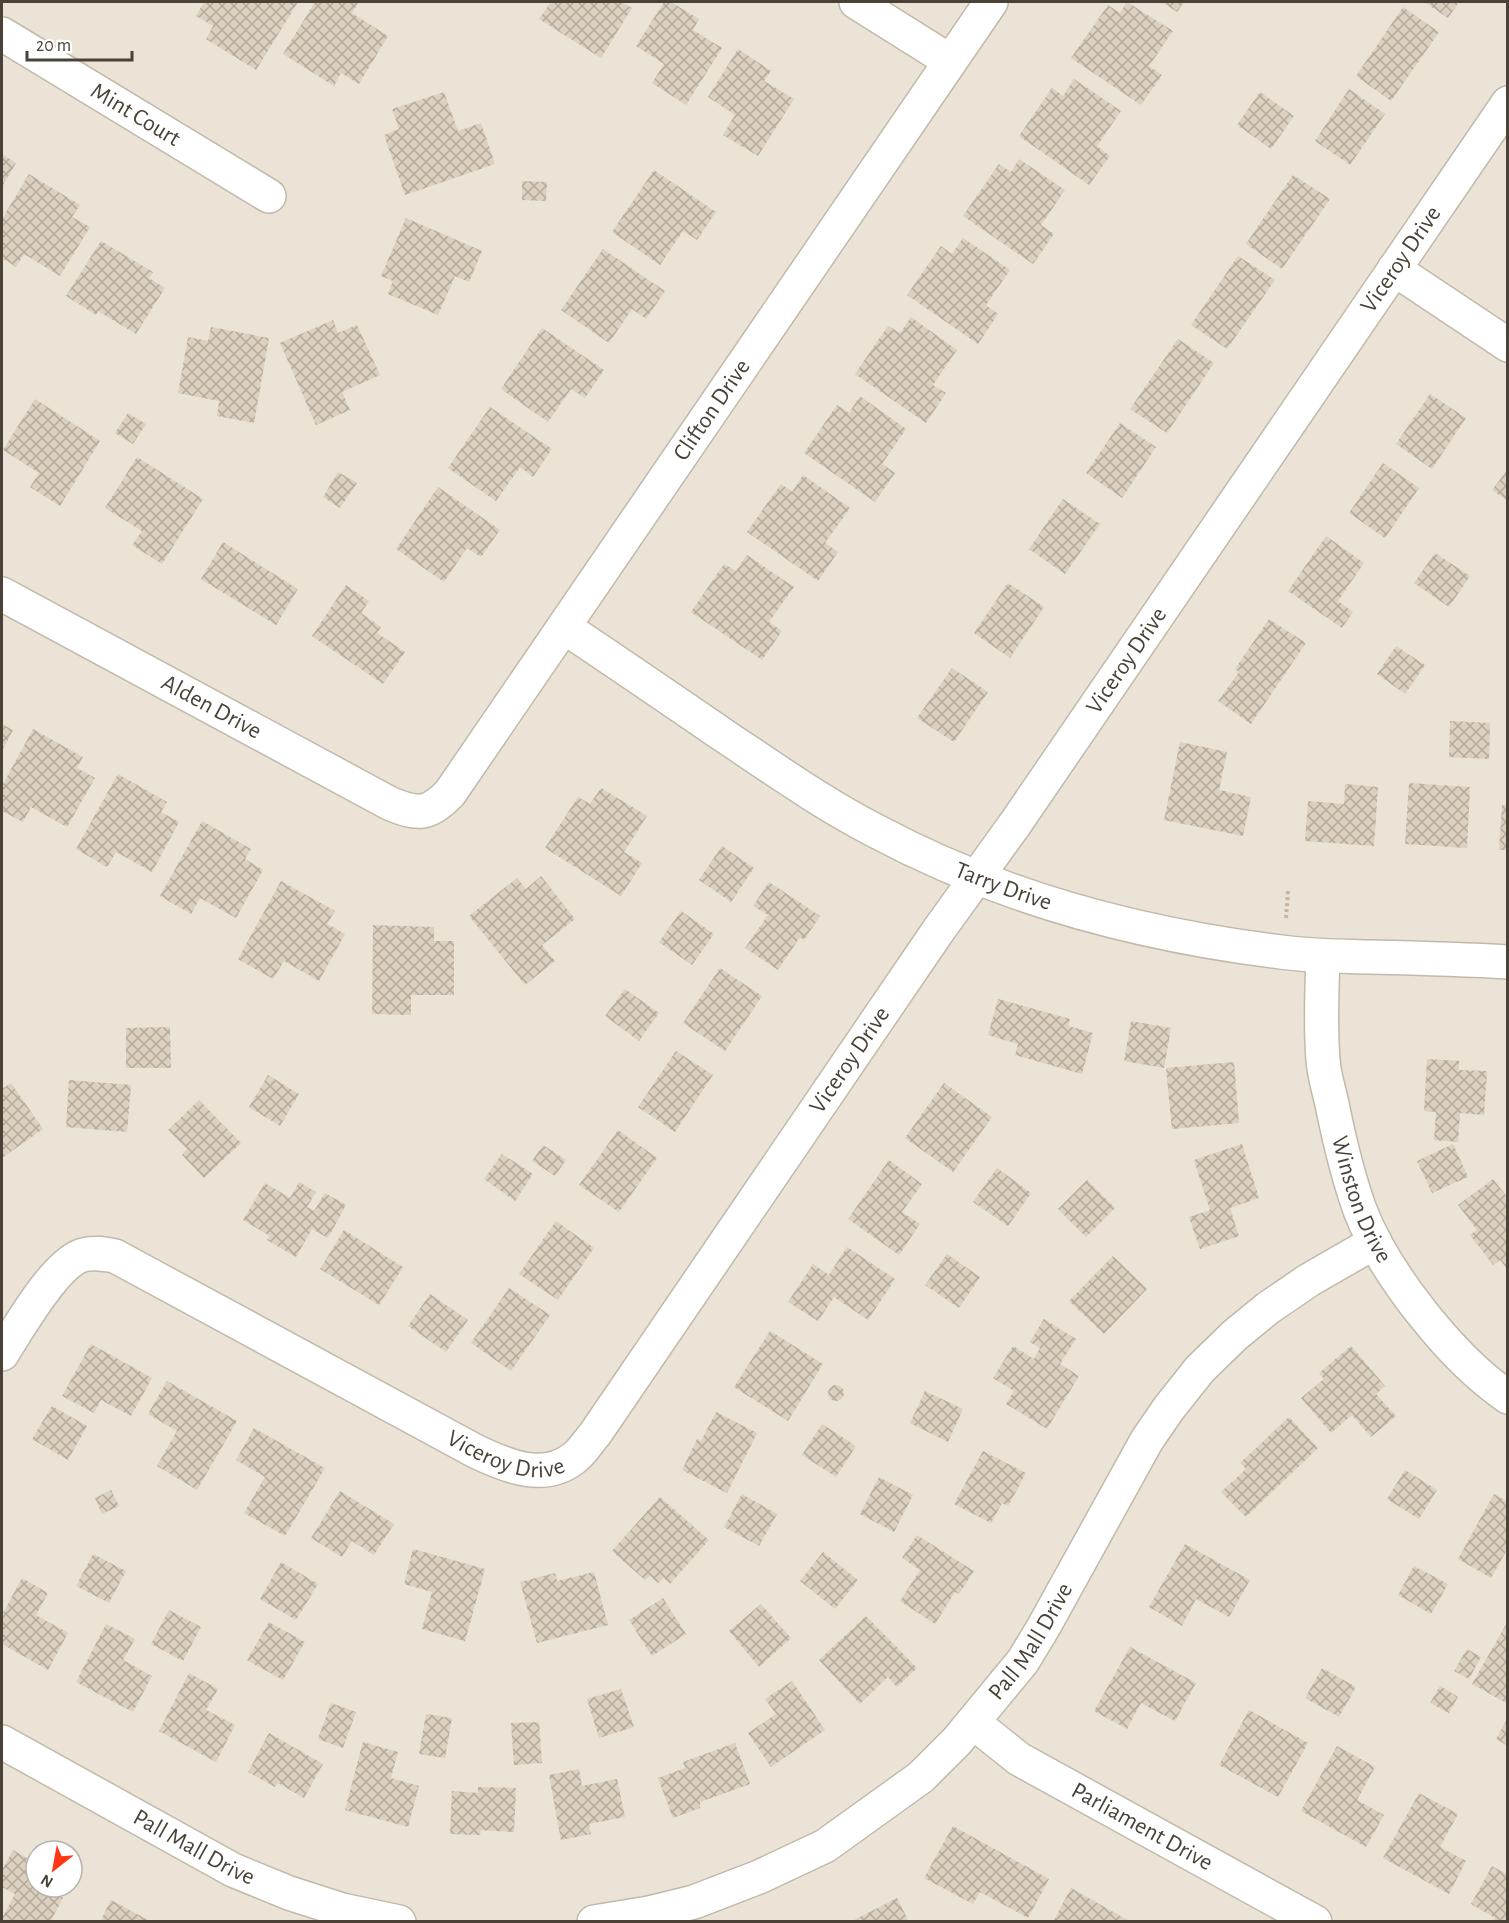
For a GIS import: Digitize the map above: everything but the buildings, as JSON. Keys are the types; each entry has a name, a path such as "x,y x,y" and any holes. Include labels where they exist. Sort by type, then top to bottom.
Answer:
{"street":[{"path":"856,2 950,61"},
{"name":"Clifton Drive","path":"425,812 438,805 450,793 991,2"},
{"name":"Mint Court","path":"2,34 269,196"},
{"name":"Viceroy Drive","path":"2,1354 58,1272 82,1255 99,1253 115,1256 495,1460 519,1468 540,1471 557,1467 574,1458 595,1434 938,931 1015,824 1508,104"},
{"path":"1394,269 1508,345"},
{"name":"Alden Drive","path":"2,594 389,803 409,811 425,812"},
{"name":"Tarry Drive","path":"564,627 813,794 873,830 934,860 1025,895 1145,928 1205,941 1283,952 1323,956 1508,962"},
{"name":"Winston Drive","path":"1323,956 1321,1020 1323,1062 1340,1146 1360,1210 1375,1242 1416,1306 1456,1352 1494,1388 1508,1397"},
{"name":"Pall Mall Drive","path":"601,1921 694,1902 759,1877 825,1846 921,1777 974,1723 1023,1661 1147,1440 1200,1370 1235,1335 1268,1308 1309,1280 1375,1242"},
{"name":"Parliament Drive","path":"974,1723 1019,1760 1315,1922"},
{"name":"Pall Mall Drive","path":"2,1742 233,1870 289,1893 331,1906 399,1922"}],"path":[{"path":"1286,921 1288,891"}],"shaded area":[{"path":"2,2 1507,2 1507,1921 2,1922"}]}
